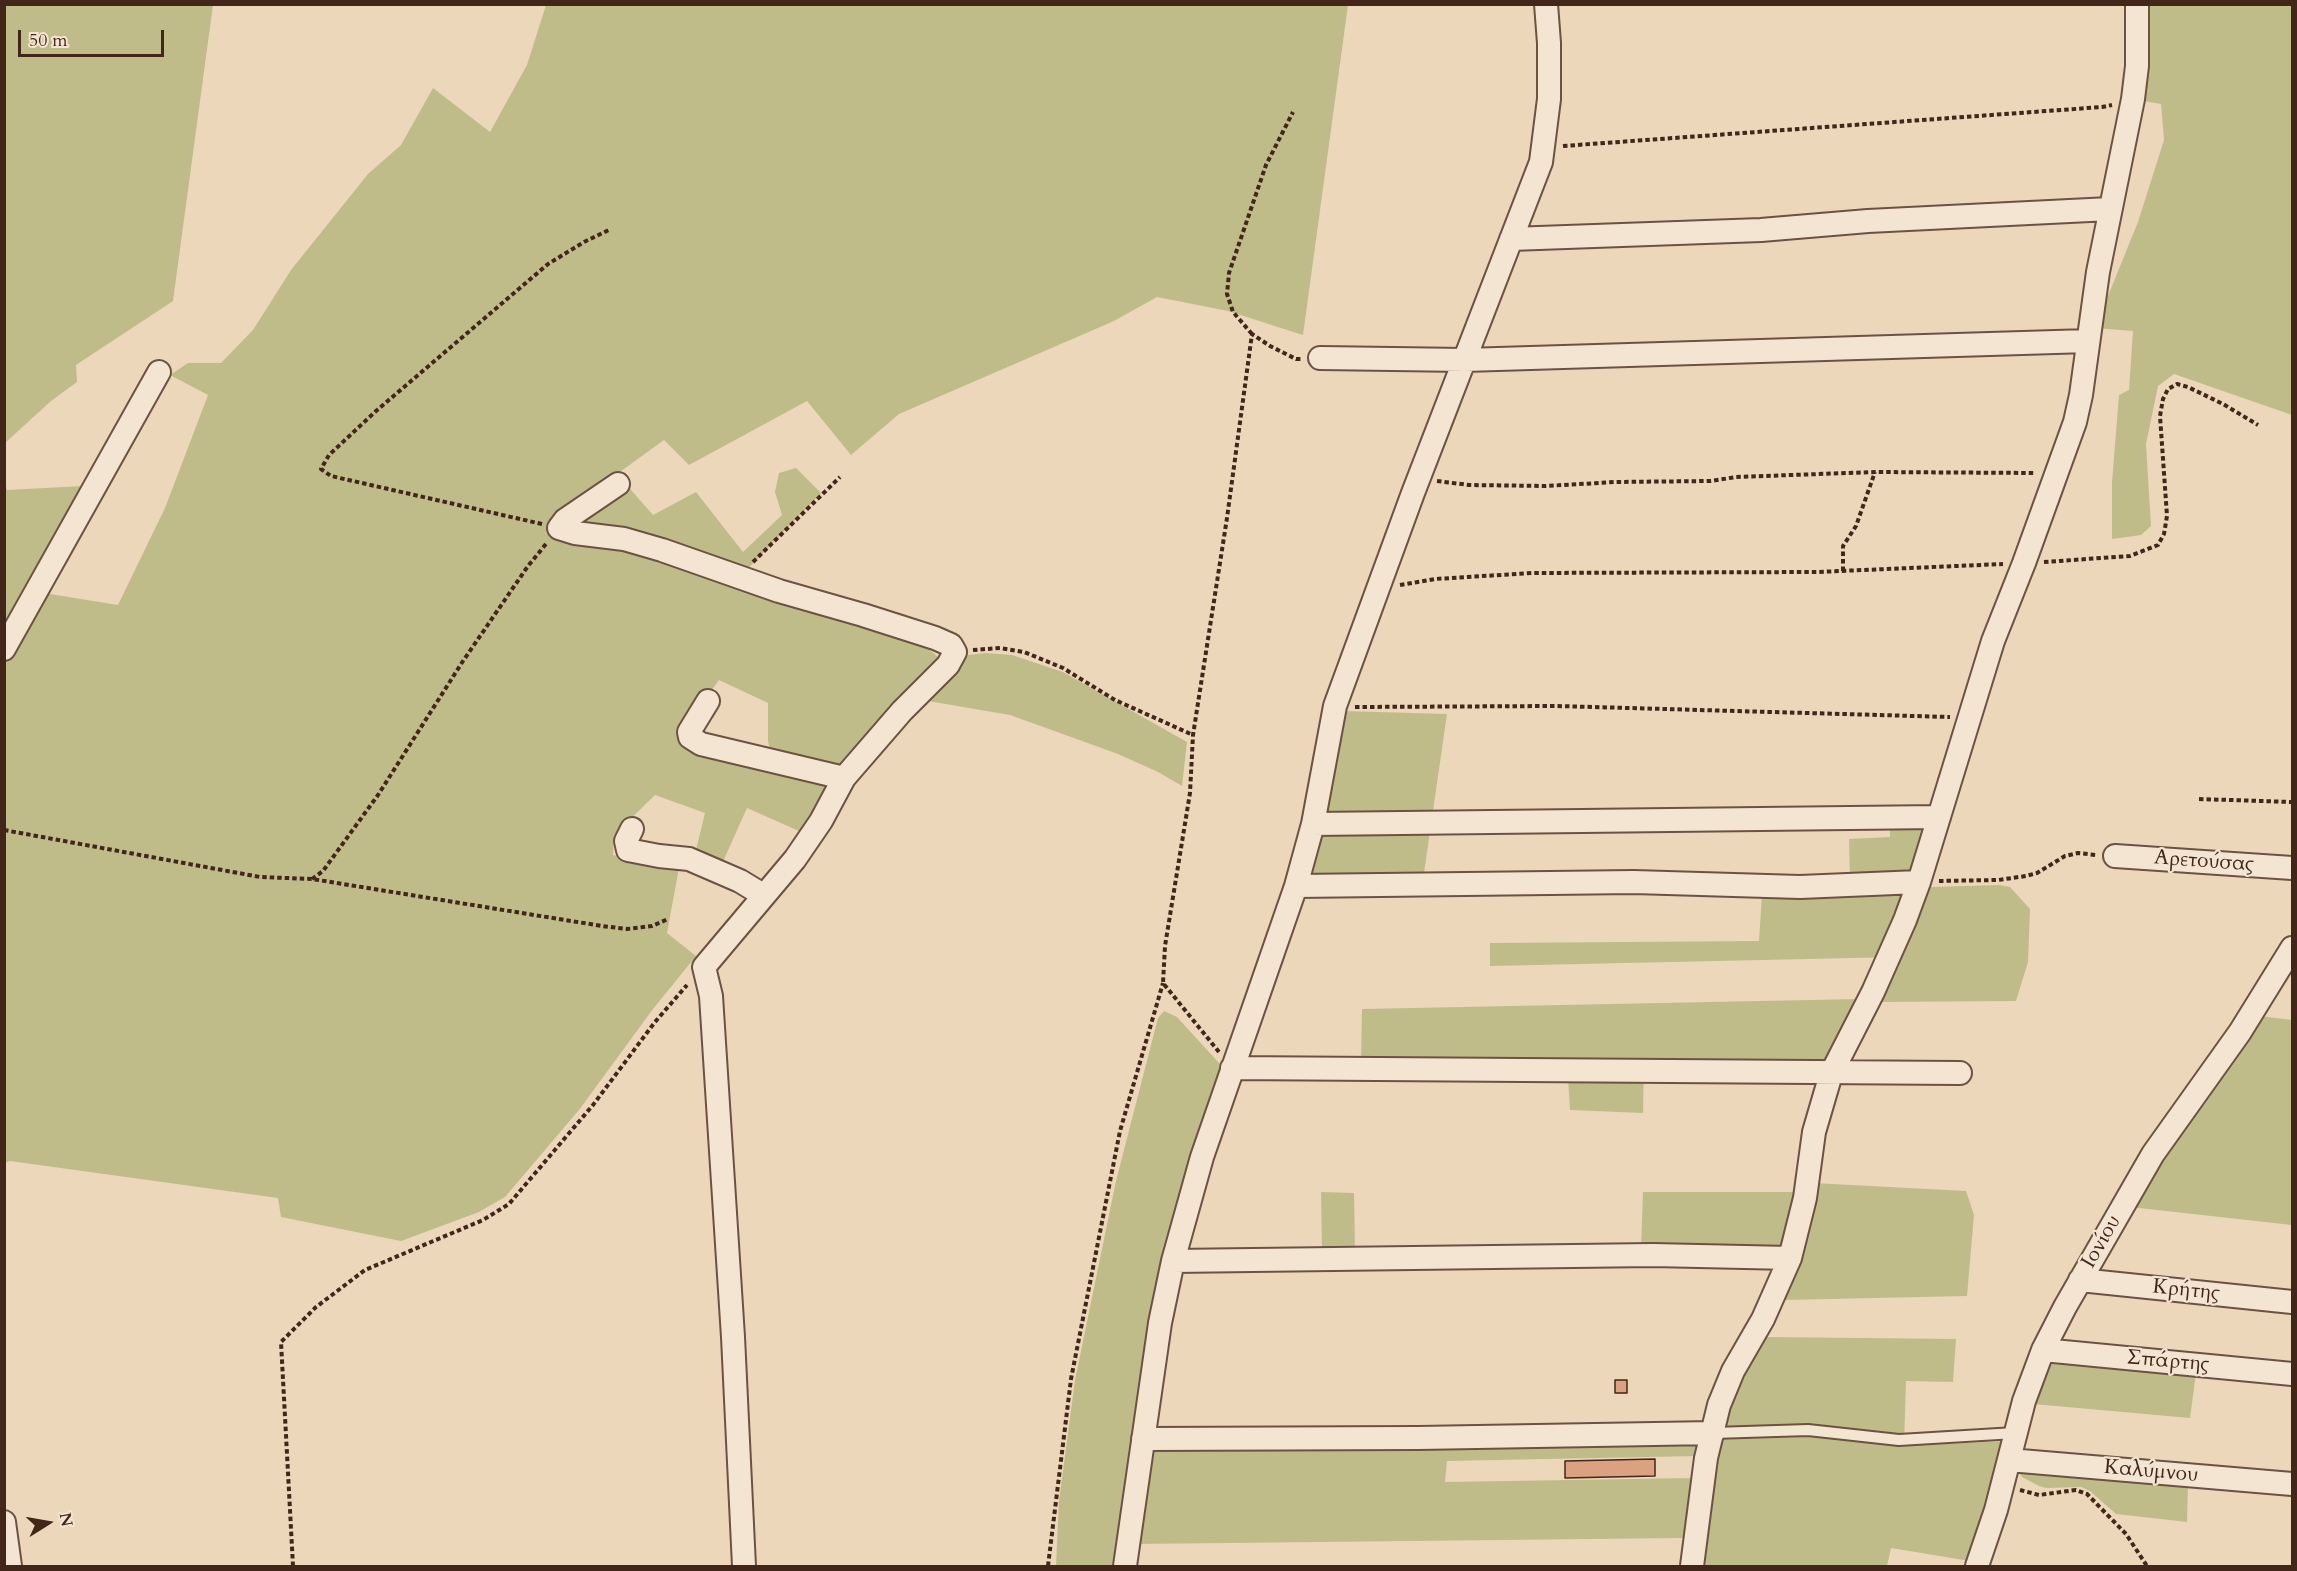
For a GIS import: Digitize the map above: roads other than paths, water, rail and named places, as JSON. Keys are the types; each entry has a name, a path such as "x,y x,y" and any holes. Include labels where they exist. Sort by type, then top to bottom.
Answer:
{"street":[{"path":"1125,1566 1160,1323 1173,1261 1202,1157 1296,886 1313,824 1335,706 1418,478 1541,162 1549,99 1546,4"},
{"path":"1692,1566 1699,1504 1719,1405 1728,1380 1763,1318 1790,1258 1805,1198 1814,1132 1831,1074 1891,955 1919,882 1992,640 2024,563 2078,409 2110,209 2133,99 2137,66 2137,4"},
{"path":"1511,239 1761,230 1868,221 2110,209"},
{"path":"1320,358 1465,360 2088,341"},
{"path":"4,649 159,372"},
{"path":"618,484 565,520 559,528 575,533 624,539 779,591 935,638 951,645 955,652 948,665 902,711 844,778 821,821 795,859 704,967 711,996 734,1348 744,1566"},
{"path":"708,700 689,732 690,737 701,744 844,778"},
{"path":"1313,824 1939,817"},
{"path":"632,829 626,841 628,850 689,859 740,881 763,895"},
{"name":"Αρετούσας","path":"2115,856 2292,868"},
{"path":"1296,886 1634,882 1800,887 1919,882"},
{"name":"Ιονίου","path":"1977,1566 2007,1469 2015,1433 2043,1350 2080,1280 2153,1154 2240,1032 2292,948"},
{"path":"1233,1068 1831,1074 1960,1073"},
{"path":"1173,1261 1653,1255 1790,1258"},
{"name":"Κρήτης","path":"2080,1280 2292,1302"},
{"name":"Σπάρτης","path":"2043,1350 2292,1374"},
{"path":"1143,1439 1418,1438 1713,1432"},
{"name":"Καλύμνου","path":"2007,1469 2292,1484"},
{"path":"4,1522 10,1566"}],"lane":[{"path":"1713,1432 1808,1430 1899,1440 2015,1433"}]}
